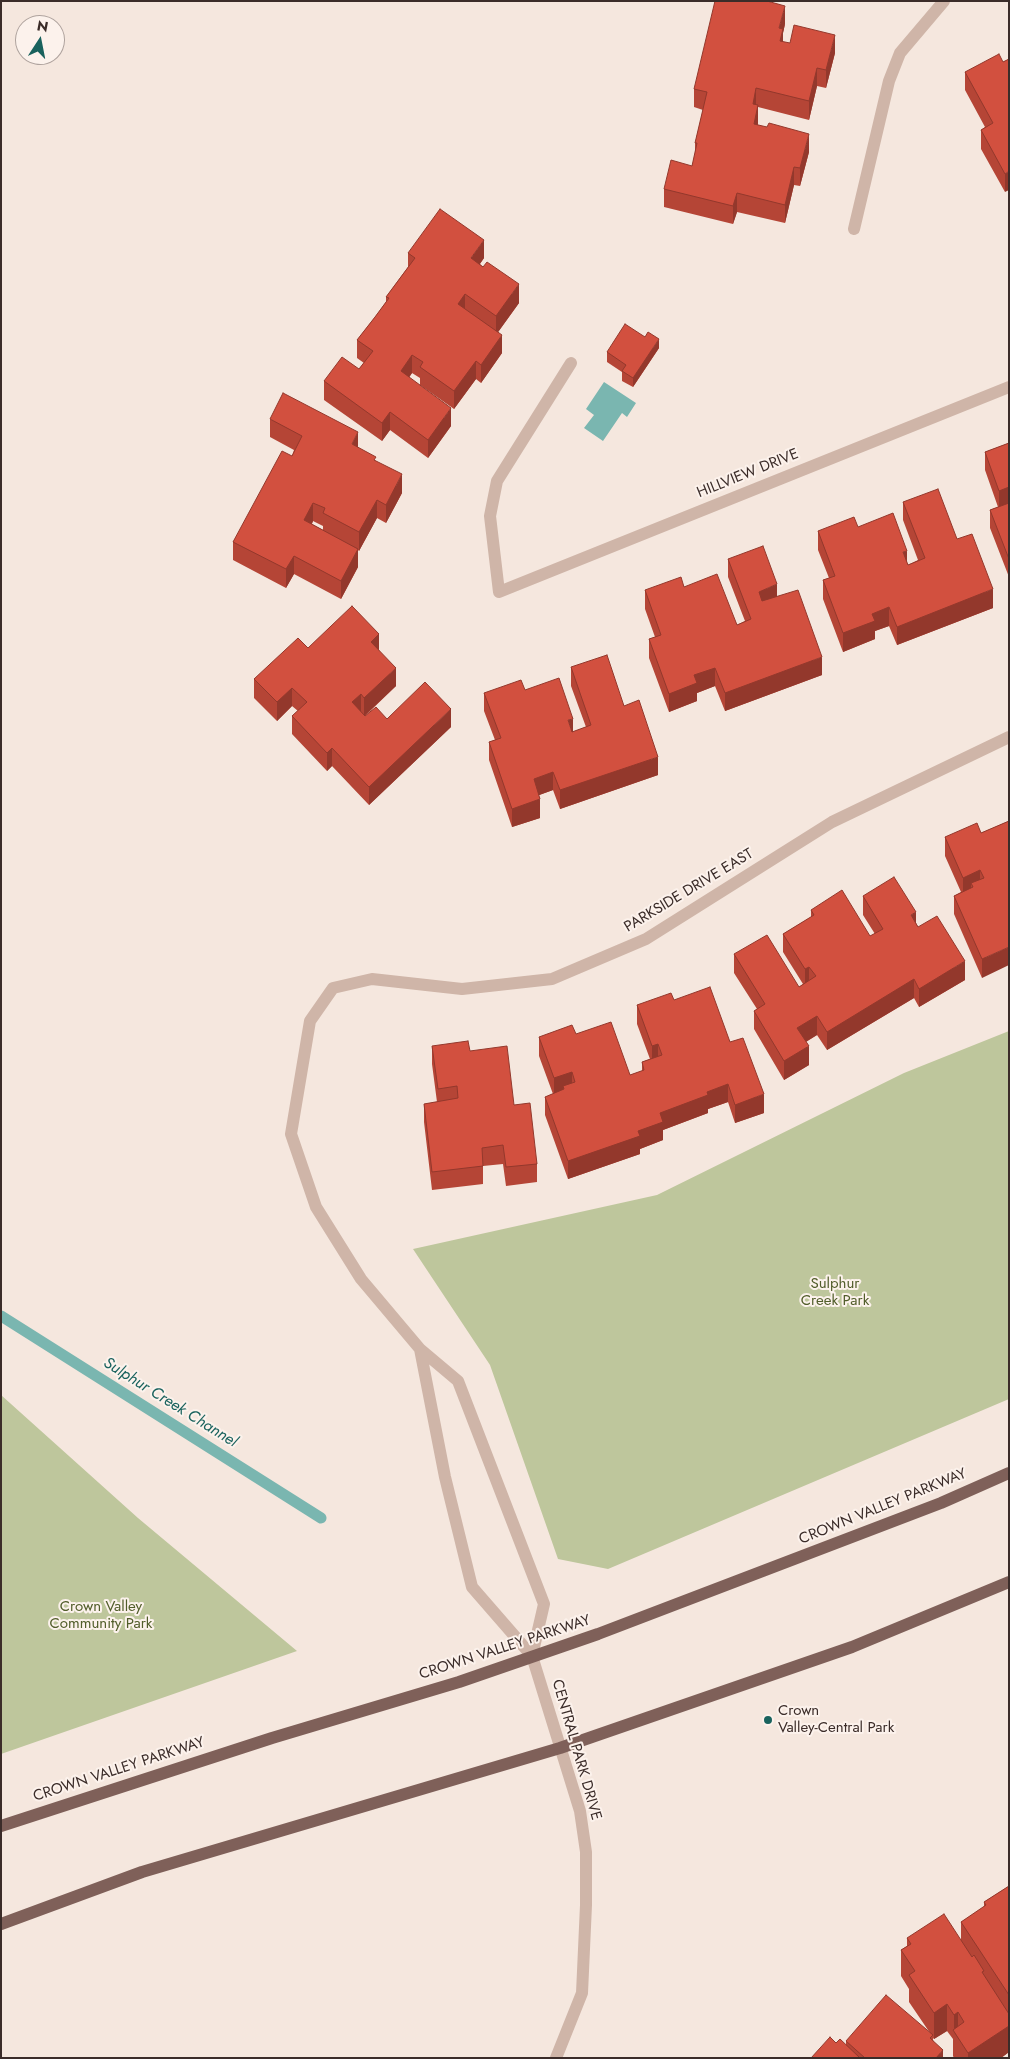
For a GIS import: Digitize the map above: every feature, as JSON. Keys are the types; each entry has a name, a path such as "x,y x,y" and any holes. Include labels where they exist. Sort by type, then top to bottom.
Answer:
{"main road":[{"name":"CROWN VALLEY PARKWAY","path":"1,1826 272,1738 459,1682 598,1634 941,1503 1009,1473"},
{"path":"1,1924 142,1872 560,1748 852,1648 1009,1582"}],"street":[{"path":"854,229 889,80 896,62 900,53 944,1"},
{"name":"HILLVIEW DRIVE","path":"571,363 497,481 490,516 499,592 1009,387"},
{"name":"PARKSIDE DRIVE EAST","path":"333,988 372,979 462,989 552,979 646,938 832,822 1009,738"},
{"name":"CENTRAL PARK DRIVE","path":"333,988 310,1020 291,1134 316,1207 361,1279 420,1349 458,1381 544,1604 532,1656"},
{"name":"CENTRAL PARK DRIVE","path":"420,1349 444,1477 472,1587 532,1656 580,1810 586,1852 586,1905 582,1993 556,2058"}],"green space":[{"name":"Sulphur Creek Park","path":"1009,1031 1009,1399 608,1569 558,1559 490,1365 413,1249 657,1195 904,1073"},
{"name":"Crown Valley Community Park","path":"1,1395 138,1518 297,1651 1,1754"}],"water":[{"path":"604,382 636,403 627,417 622,413 603,441 584,428 594,415 586,409"}],"building":[{"path":"715,1 767,1 785,6 779,28 783,29 780,41 790,43 794,25 835,35 826,70 817,68 809,101 756,88 753,104 758,105 754,124 767,127 769,123 809,134 800,168 794,167 785,205 737,193 733,206 664,189 671,160 692,166 697,143 695,143 707,92 694,89"},
{"path":"999,54 1003,62 1009,59 1009,171 1005,174 981,130 993,123 965,72"},
{"path":"440,209 484,240 471,258 483,267 487,262 519,284 496,316 465,294 458,304 502,335 481,365 476,361 454,391 420,367 423,362 412,355 401,371 451,408 428,440 390,412 382,423 324,381 342,357 359,369 373,351 357,340 389,298 386,297 415,258 408,253"},
{"path":"625,324 645,337 648,332 659,339 633,378 622,371 626,365 607,352"},
{"path":"283,393 358,432 352,444 376,457 374,460 402,474 386,505 377,500 359,532 323,513 325,508 313,503 304,520 358,549 341,581 294,556 286,569 233,542 282,451 292,456 302,436 270,419"},
{"path":"1009,443 1009,487 999,491 985,452"},
{"path":"938,489 957,539 972,534 993,589 897,627 889,607 872,614 875,621 843,633 823,580 835,576 818,531 854,517 858,527 893,513 907,551 903,552 908,565 925,558 903,502"},
{"path":"1009,503 1009,559 990,510"},
{"path":"763,546 777,584 759,592 762,601 798,590 822,657 725,693 715,668 694,675 697,683 669,694 649,639 661,635 645,590 681,577 684,587 717,574 737,625 751,619 728,559"},
{"path":"352,606 379,634 371,642 396,668 364,698 361,694 352,702 365,716 376,707 387,719 425,682 451,709 369,787 332,748 327,753 292,716 307,702 292,688 277,702 254,679 298,638 308,648"},
{"path":"607,655 624,706 639,700 658,757 560,790 553,772 534,779 540,799 512,809 489,742 501,738 484,693 521,680 525,690 559,678 573,719 568,720 572,732 591,725 571,667"},
{"path":"1009,821 1009,947 982,959 954,896 973,887 971,883 984,878 980,870 963,878 945,837 977,823 981,833"},
{"path":"894,877 916,912 911,915 918,927 937,916 965,961 919,989 914,979 827,1032 817,1016 797,1028 809,1046 784,1061 754,1011 765,1004 734,954 767,935 799,987 816,976 809,967 805,969 783,934 814,915 811,910 842,890 870,936 883,929 863,896"},
{"path":"710,987 730,1042 743,1038 764,1094 735,1105 728,1084 707,1092 708,1095 660,1113 663,1122 638,1131 640,1136 568,1161 545,1097 564,1089 563,1086 575,1082 572,1072 554,1078 539,1037 572,1025 576,1034 611,1022 630,1075 644,1070 642,1062 662,1055 658,1044 652,1046 637,1005 671,993 674,1000"},
{"path":"468,1041 470,1051 507,1046 514,1105 530,1103 537,1164 506,1167 503,1145 482,1148 483,1166 432,1172 424,1104 458,1098 457,1086 438,1089 432,1046"},
{"path":"1009,1886 1009,1995 961,1922 986,1905 984,1902"},
{"path":"944,1914 972,1957 974,1955 984,1971 982,1972 1009,2014 1009,2026 968,2053 953,2030 964,2022 958,2012 954,2015 947,2004 934,2013 909,1975 915,1971 901,1950 911,1944 907,1938"},
{"path":"886,1995 933,2035 930,2038 943,2050 936,2058 865,2058 846,2041"},
{"path":"830,2037 836,2043 840,2039 860,2058 811,2058"}],"waterway":[{"name":"Sulphur Creek Channel","path":"1,1316 321,1518"}],"place":[{"name":"Crown Valley-Central Park","path":"768,1720"}]}
